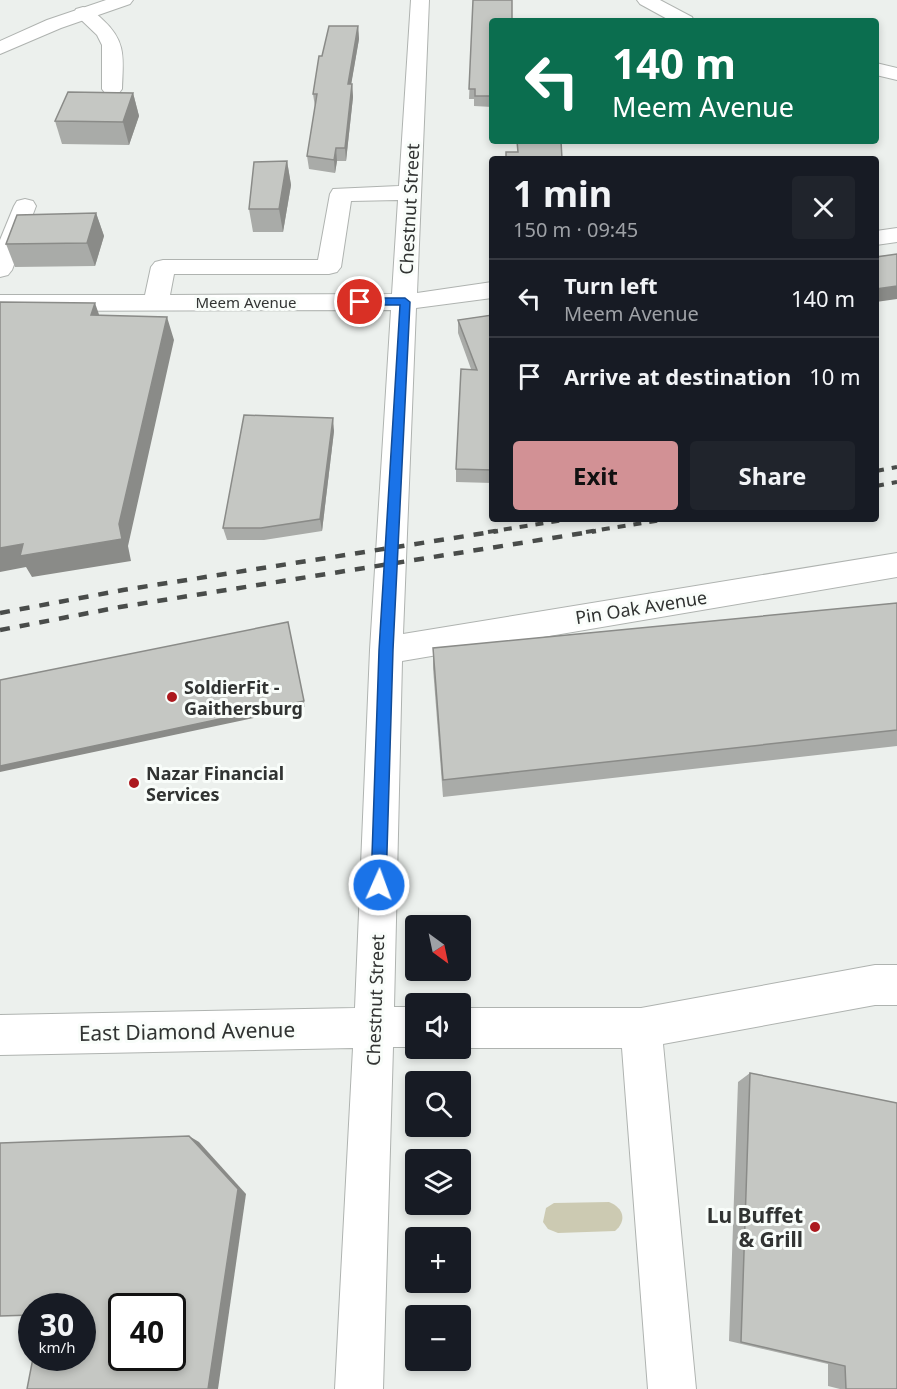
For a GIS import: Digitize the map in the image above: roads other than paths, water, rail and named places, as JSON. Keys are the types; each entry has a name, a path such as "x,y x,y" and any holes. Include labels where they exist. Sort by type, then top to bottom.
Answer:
{"street":[{"path":"0,48 82,13 124,0"},
{"name":"Chestnut Street","path":"359,1389 395,1027 386,650 420,0"},
{"path":"646,0 679,18"},
{"path":"82,13 108,33 114,44 112,89"},
{"path":"156,302 163,267 329,267 341,194 410,193"},
{"path":"0,270 25,206"},
{"path":"879,238 897,235"},
{"name":"Meem Avenue","path":"0,303 405,302 489,290"},
{"name":"Pin Oak Avenue","path":"386,650 897,564"},
{"path":"471,1028 641,1028 875,985 897,986"},
{"name":"East Diamond Avenue","path":"0,1035 395,1027"},
{"path":"641,1028 672,1389"}],"railway":[{"path":"879,470 897,467"},
{"path":"879,485 897,482"},
{"path":"488,532 552,522"},
{"path":"586,532 649,522"},
{"path":"0,613 123,590 498,531"},
{"path":"0,630 120,607 596,531"}],"place":[{"name":"SoldierFit - Gaithersburg","path":"172,697"},
{"name":"Nazar Financial Services","path":"134,783"},
{"name":"Lu Buffet & Grill","path":"815,1227"}]}
